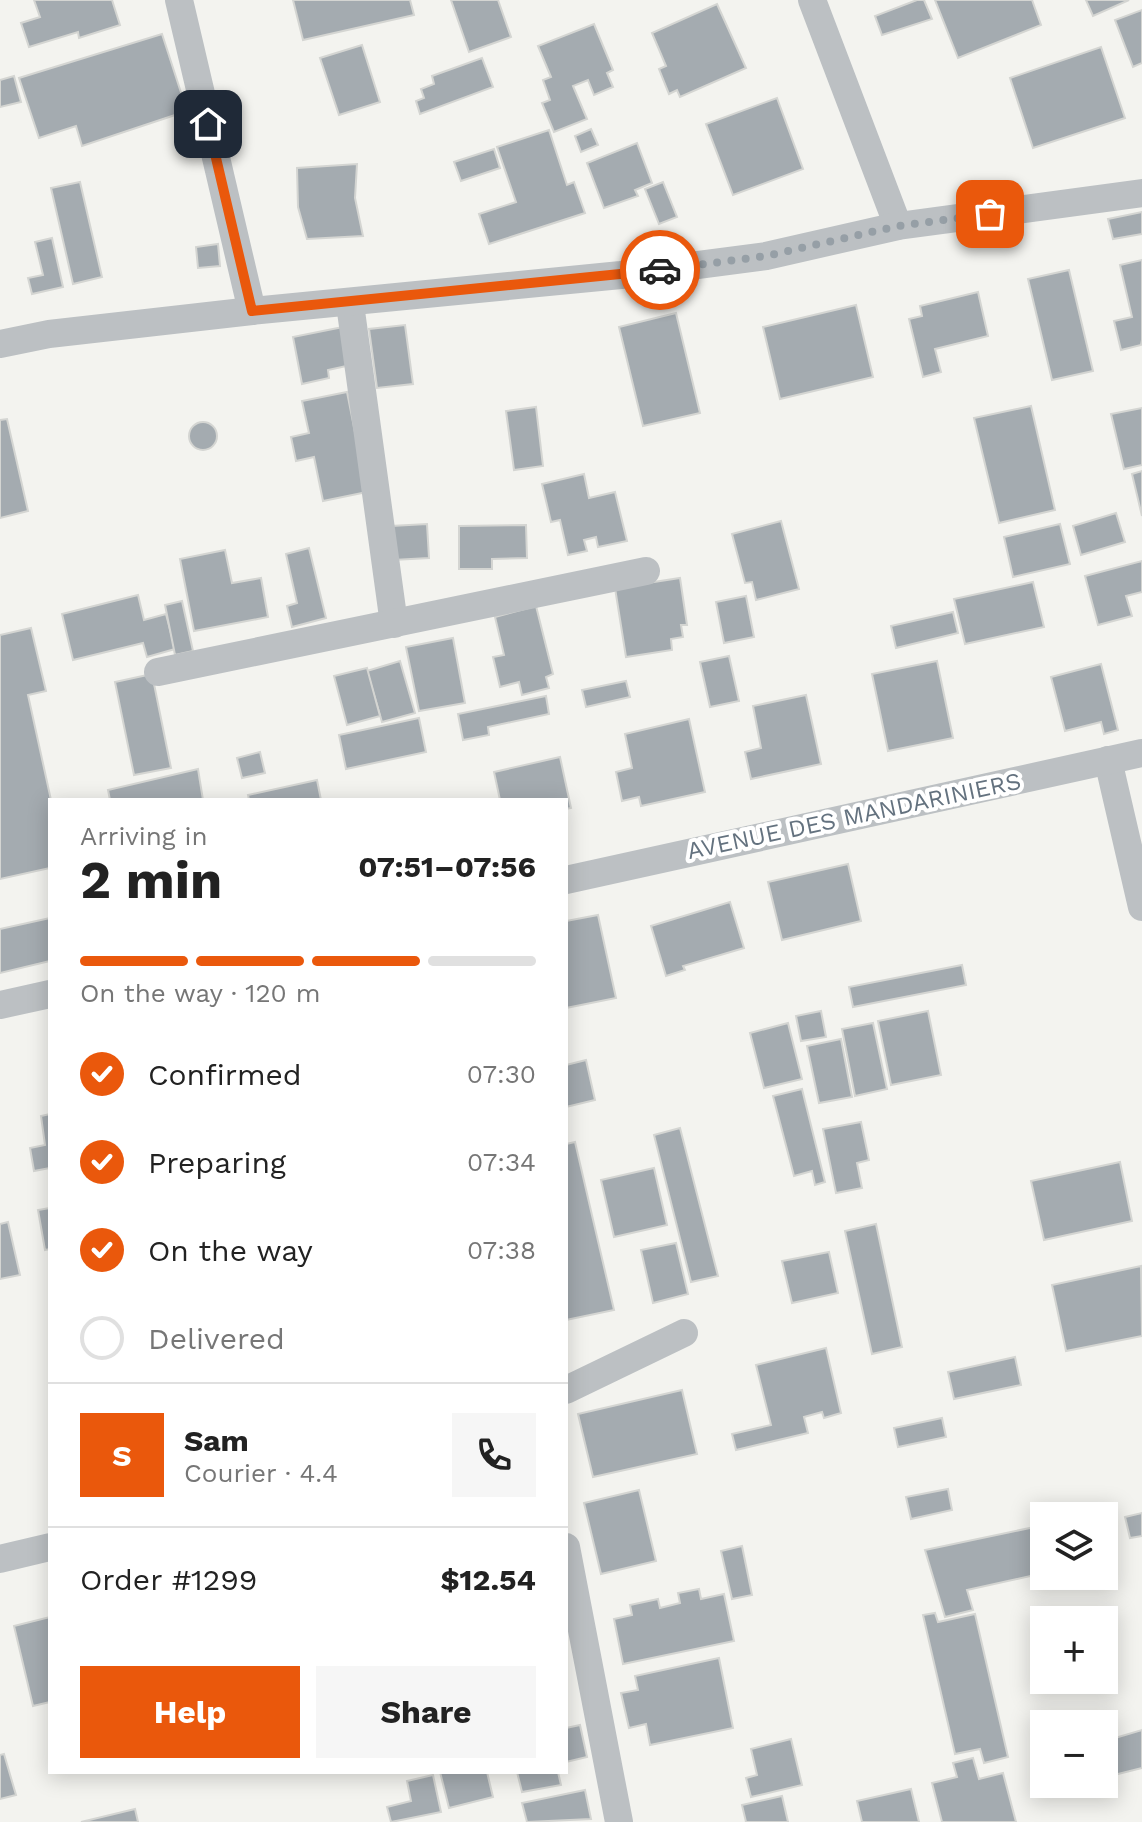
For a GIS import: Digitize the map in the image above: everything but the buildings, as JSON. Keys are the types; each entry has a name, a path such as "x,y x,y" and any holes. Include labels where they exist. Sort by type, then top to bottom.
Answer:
{"street":[{"path":"179,0 252,311"},
{"path":"812,0 898,226"},
{"path":"0,344 49,334 252,311 350,304 766,256 898,226 1142,193"},
{"path":"350,304 394,624"},
{"path":"158,672 646,571"},
{"name":"AVENUE DES MANDARINIERS","path":"568,880 1142,753"},
{"path":"1108,760 1142,907"},
{"path":"0,1005 48,994"},
{"path":"568,1389 684,1333"},
{"path":"0,1559 48,1547"},
{"path":"568,1557 619,1822"}],"way so far":[{"path":"660,270 766,256 898,226 990,214"}],"route":[{"path":"208,124 252,311 350,304 660,270"}]}
